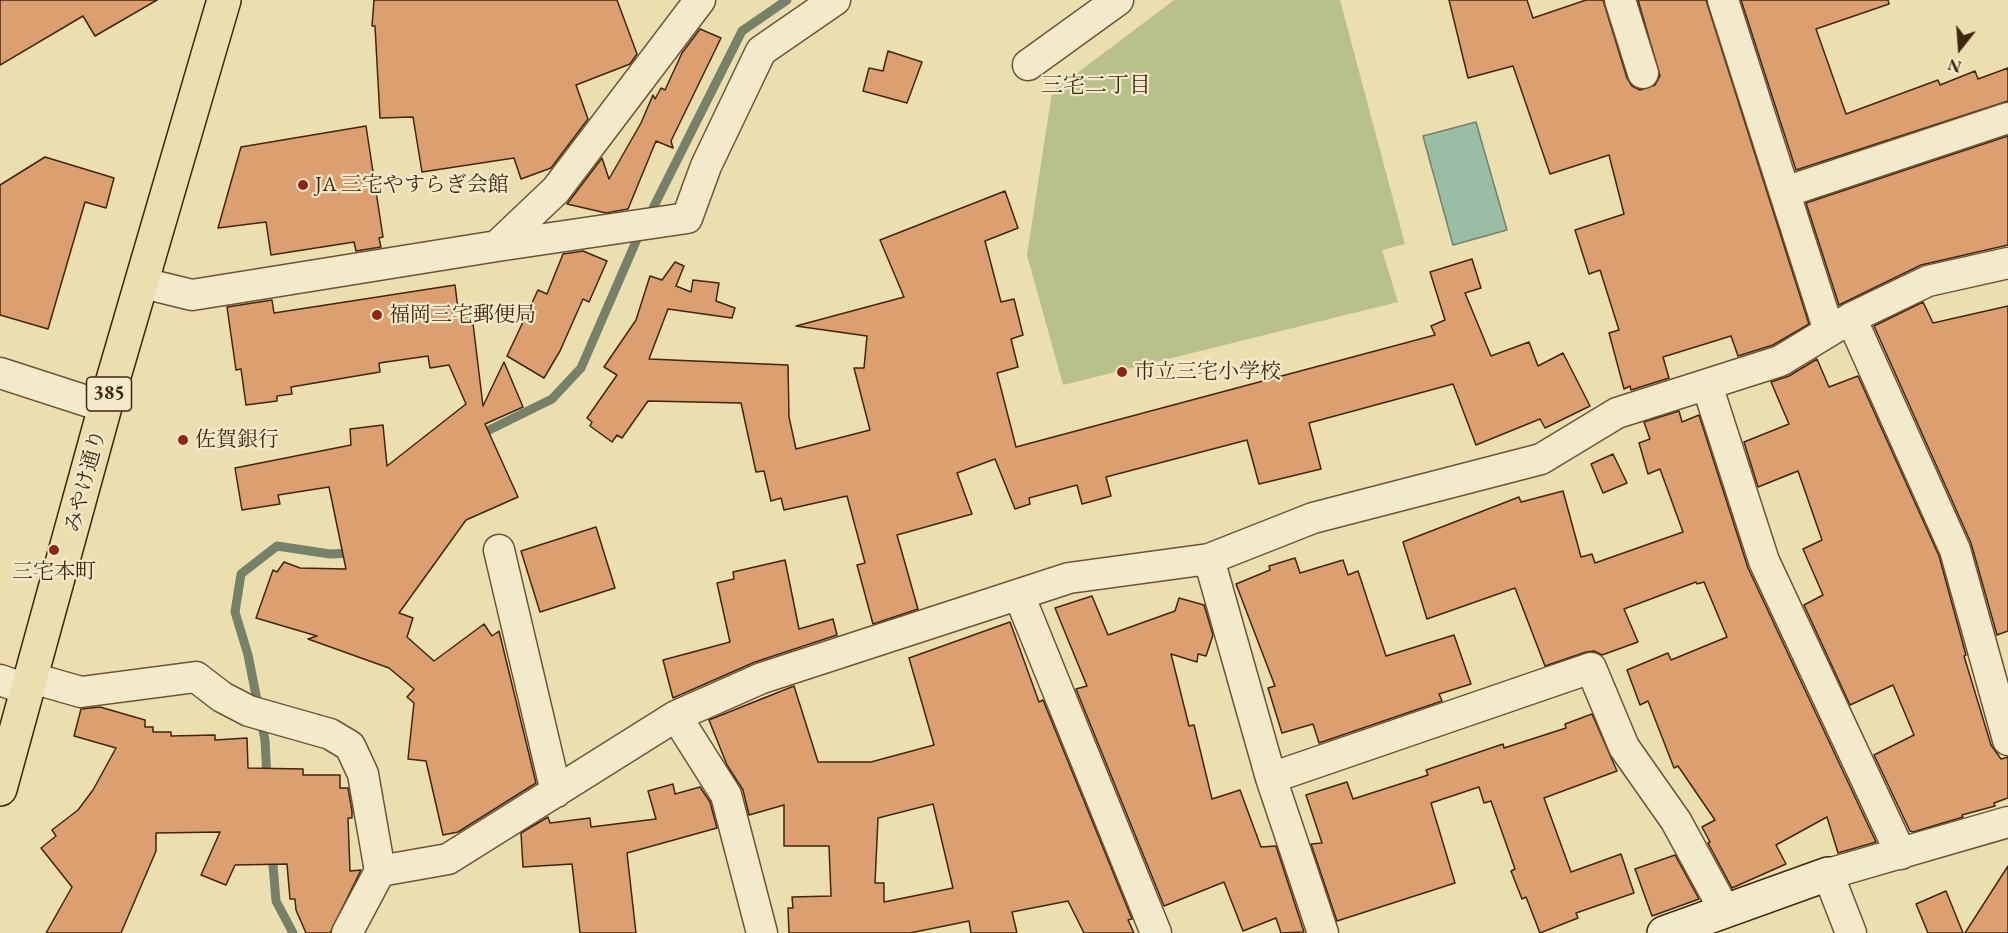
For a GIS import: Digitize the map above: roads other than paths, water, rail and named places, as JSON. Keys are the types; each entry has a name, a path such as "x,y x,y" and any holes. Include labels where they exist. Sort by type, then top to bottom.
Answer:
{"highway":[{"name":"みやけ通り","path":"0,789 20,682 143,283 224,0"}],"street":[{"path":"497,246 556,190 700,0"},
{"path":"143,283 192,295 687,218 706,166 761,51 835,0"},
{"path":"1028,65 1118,0"},
{"path":"1620,0 1642,73"},
{"path":"1722,0 1785,192 1840,325 1955,550 2008,740"},
{"path":"1785,192 2008,118"},
{"path":"380,871 448,859 676,716 762,678 1069,578 1209,559 1313,518 1541,459 1617,413 1780,361 1840,325 1928,281 2008,263"},
{"path":"0,373 105,407"},
{"path":"1707,385 1764,561 1901,854"},
{"path":"499,549 556,792"},
{"path":"1209,559 1270,778 1323,933"},
{"path":"1019,595 1156,933"},
{"path":"1270,778 1591,668 1624,747 1676,821 1725,911"},
{"path":"20,682 81,692 196,677 222,697 249,711 278,717 330,734 350,746 363,774 380,871 347,933"},
{"path":"676,716 726,795 762,933"},
{"path":"1664,933 1828,874 2008,822"},
{"path":"1828,874 1851,933"}],"waterway":[{"path":"648,218 742,31 787,0"},
{"path":"479,435 552,399 581,368 641,230"},
{"path":"267,779 265,740 248,655 235,612 241,574 277,546 330,554 352,553"},
{"path":"272,853 276,901 293,933"}],"place":[{"name":"JA 三宅やすらぎ会館","path":"303,185"},
{"name":"福岡三宅郵便局","path":"377,315"},
{"name":"市立三宅小学校","path":"1122,372"},
{"name":"佐賀銀行","path":"183,440"},
{"name":"三宅本町","path":"54,550"}],"district":[{"name":"三宅二丁目","path":"1096,86"}]}
